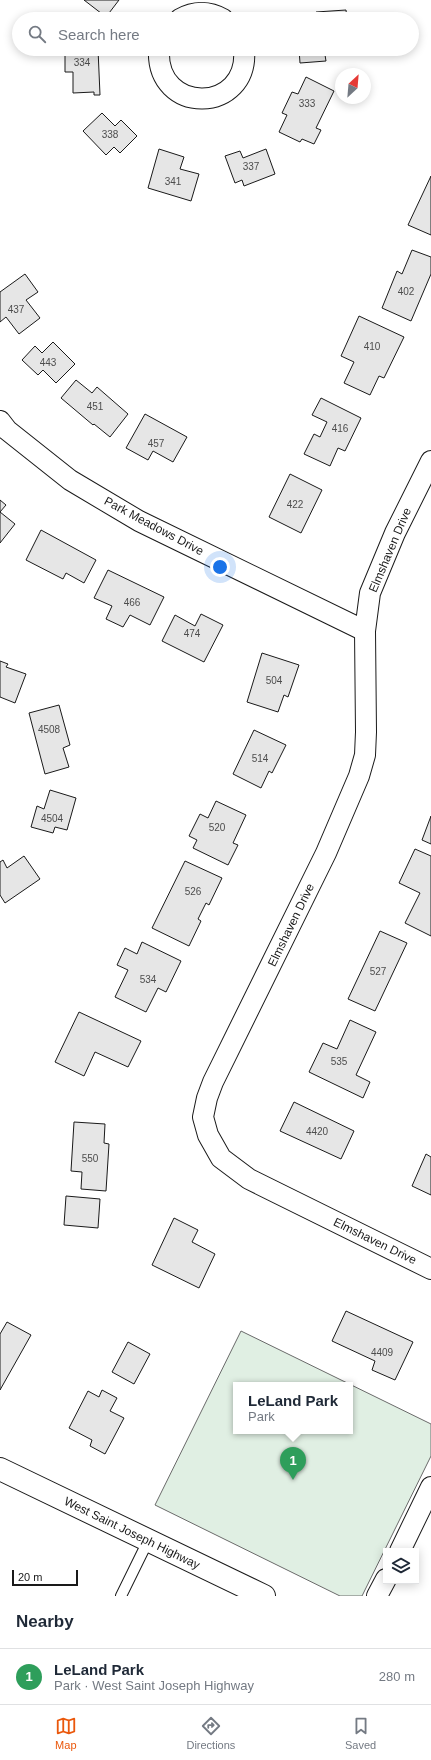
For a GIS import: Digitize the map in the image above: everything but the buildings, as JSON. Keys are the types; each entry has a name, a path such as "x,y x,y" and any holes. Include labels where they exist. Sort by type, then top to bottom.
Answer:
{"street":[{"path":"201,12 220,11"},
{"path":"158,56 162,74 170,86 182,94 195,99 209,99 223,94 234,85 242,73 245,56"},
{"name":"Park Meadows Drive","path":"0,421 7,430 70,480 133,517 241,572 365,631"},
{"name":"Elmshaven Drive","path":"431,461 395,533 370,593 365,631 365,755 359,776 326,853 213,1082 207,1098 203,1117 208,1135 221,1158 249,1179 431,1268"},
{"name":"West Saint Joseph Highway","path":"0,1469 264,1596"},
{"path":"401,1548 431,1487"},
{"path":"377,1596 383,1584"}],"lane":[{"path":"121,1596 148,1540"}],"green space":[{"path":"241,1331 345,1382 233,1382 233,1434 353,1434 353,1386 431,1424 431,1456 386,1548 383,1548 383,1553 362,1596 340,1596 155,1505"}],"place":[{"name":"LeLand Park","path":"293,1480"}]}
